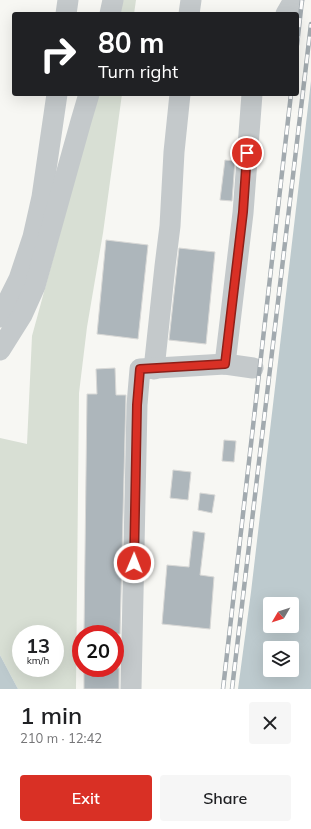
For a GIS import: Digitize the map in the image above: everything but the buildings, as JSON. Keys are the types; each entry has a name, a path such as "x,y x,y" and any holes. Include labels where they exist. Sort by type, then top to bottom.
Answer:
{"lane":[{"path":"66,12 68,0"},
{"path":"110,12 113,0"},
{"path":"189,12 191,0"},
{"path":"287,12 294,0"},
{"path":"0,317 20,279 33,237 42,197 57,96"},
{"path":"0,350 22,315 35,286 89,96"},
{"path":"154,369 170,226 174,152 180,96"},
{"path":"225,364 243,212 252,96"},
{"path":"131,689 137,405 140,369 225,364 253,368"}],"shaded area":[{"path":"116,0 136,0 134,12 119,12"},
{"path":"311,81 311,689 238,689 251,592"},
{"path":"97,96 122,96 103,233 87,327 79,393 77,625 72,625 72,677 76,677 76,689 18,689 0,655 0,438 27,444 32,336"},
{"path":"0,655 18,689 0,689"}],"railway":[{"path":"299,27 302,0"},
{"path":"232,689 311,24"},
{"path":"223,689 291,96"}],"route":[{"path":"134,563 137,405 140,369 225,364 243,212 247,153"}]}
